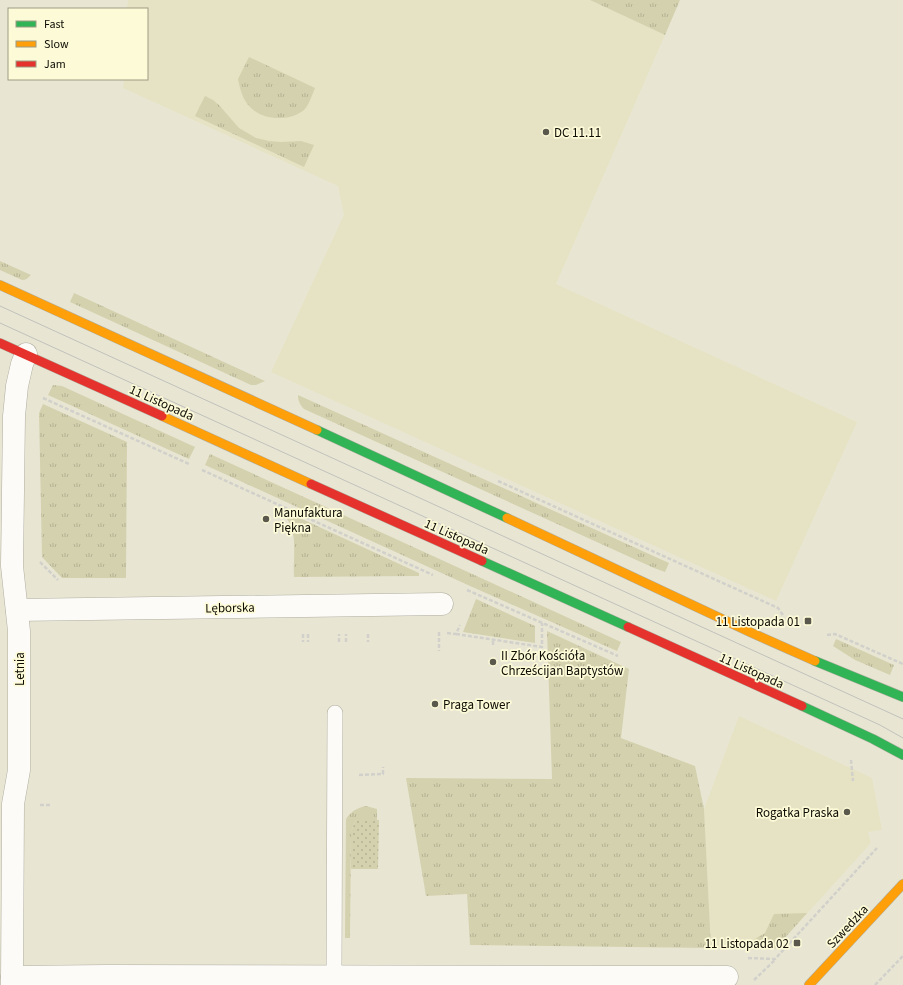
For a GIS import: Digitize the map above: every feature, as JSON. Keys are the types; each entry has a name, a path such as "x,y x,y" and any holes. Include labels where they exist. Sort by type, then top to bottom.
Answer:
{"street":[{"path":"0,285 282,413 752,633 903,698"},
{"name":"11 Listopada","path":"0,342 854,730 903,755"},
{"name":"Letnia","path":"12,981 13,804 19,770 19,630 17,610 6,566 14,416 17,386 26,354"},
{"name":"Lęborska","path":"17,610 442,604"},
{"name":"Szwedzka","path":"809,985 903,884"},
{"path":"12,981 106,976 727,977"}],"lane":[{"path":"334,976 335,713"}],"path":[{"path":"38,396 189,464"},
{"path":"202,470 436,576"},
{"path":"493,478 778,608 786,619"},
{"path":"462,588 474,593"},
{"path":"456,634 542,647 542,623"},
{"path":"303,631 303,642"},
{"path":"308,631 308,642"},
{"path":"339,631 339,642"},
{"path":"346,631 346,642"},
{"path":"368,631 368,642"},
{"path":"439,632 439,651"},
{"path":"825,635 835,634 903,664"},
{"path":"493,640 493,645"},
{"path":"850,758 853,781"},
{"path":"40,812 40,805 52,805"},
{"path":"749,985 775,959 877,848"},
{"path":"875,985 903,956"},
{"path":"744,957 775,959"}],"shaded area":[{"path":"128,0 590,0 665,35 556,284 857,422 776,601 271,372 344,215 338,186 123,88 124,80 148,80 148,8 127,8"},
{"path":"739,716 872,778 882,830 868,832 871,843 775,949 744,946 711,948 704,809"}],"green space":[{"path":"590,0 680,0 665,35"},
{"path":"249,57 315,88 306,108 299,113 284,118 269,117 257,113 252,109 245,100 238,79"},
{"path":"205,96 219,105 239,128 256,138 281,142 301,141 314,145 304,167 195,116"},
{"path":"0,261 31,275 27,279 22,280 0,270"},
{"path":"74,293 265,381 256,385 251,385 70,302"},
{"path":"53,385 62,386 195,447 189,459 48,395"},
{"path":"298,395 669,563 665,572 304,409 298,399"},
{"path":"43,404 127,442 126,578 62,578 42,557 39,413"},
{"path":"210,454 621,642 617,651 470,586 205,465"},
{"path":"289,513 419,573 419,576 294,577 294,539 293,532 287,519"},
{"path":"476,599 535,626 535,643 463,632"},
{"path":"547,631 629,669 621,738 695,766 704,809 711,948 470,945 467,894 426,896 406,778 552,779"},
{"path":"836,639 894,665 890,675 855,660 833,646"},
{"path":"366,806 377,809 377,820 356,820 351,831 350,938 345,938 346,819 354,810"},
{"path":"356,820 379,820 378,869 351,869 351,831"},
{"path":"807,913 775,949 744,946 765,933 774,914"}],"tram line":[{"path":"0,306 903,719"},
{"path":"0,323 880,725 903,738"}],"traffic: fast":[{"path":"317,430 507,518"},
{"path":"482,561 628,627"},
{"path":"815,661 903,697"},
{"path":"802,706 873,739 903,755"}],"traffic: slow":[{"path":"0,285 317,430"},
{"path":"162,416 311,484"},
{"path":"507,518 815,661"},
{"path":"809,985 903,884"}],"traffic: jam":[{"path":"0,343 162,416"},
{"path":"311,484 482,561"},
{"path":"628,627 802,706"}],"place":[{"name":"DC 11.11","path":"546,132"},
{"name":"Manufaktura Piękna","path":"266,519"},
{"name":"11 Listopada 01","path":"808,621"},
{"name":"II Zbór Kościóła Chrześcijan Baptystów","path":"493,662"},
{"name":"Praga Tower","path":"435,704"},
{"name":"Rogatka Praska","path":"847,812"},
{"name":"11 Listopada 02","path":"797,943"}]}
